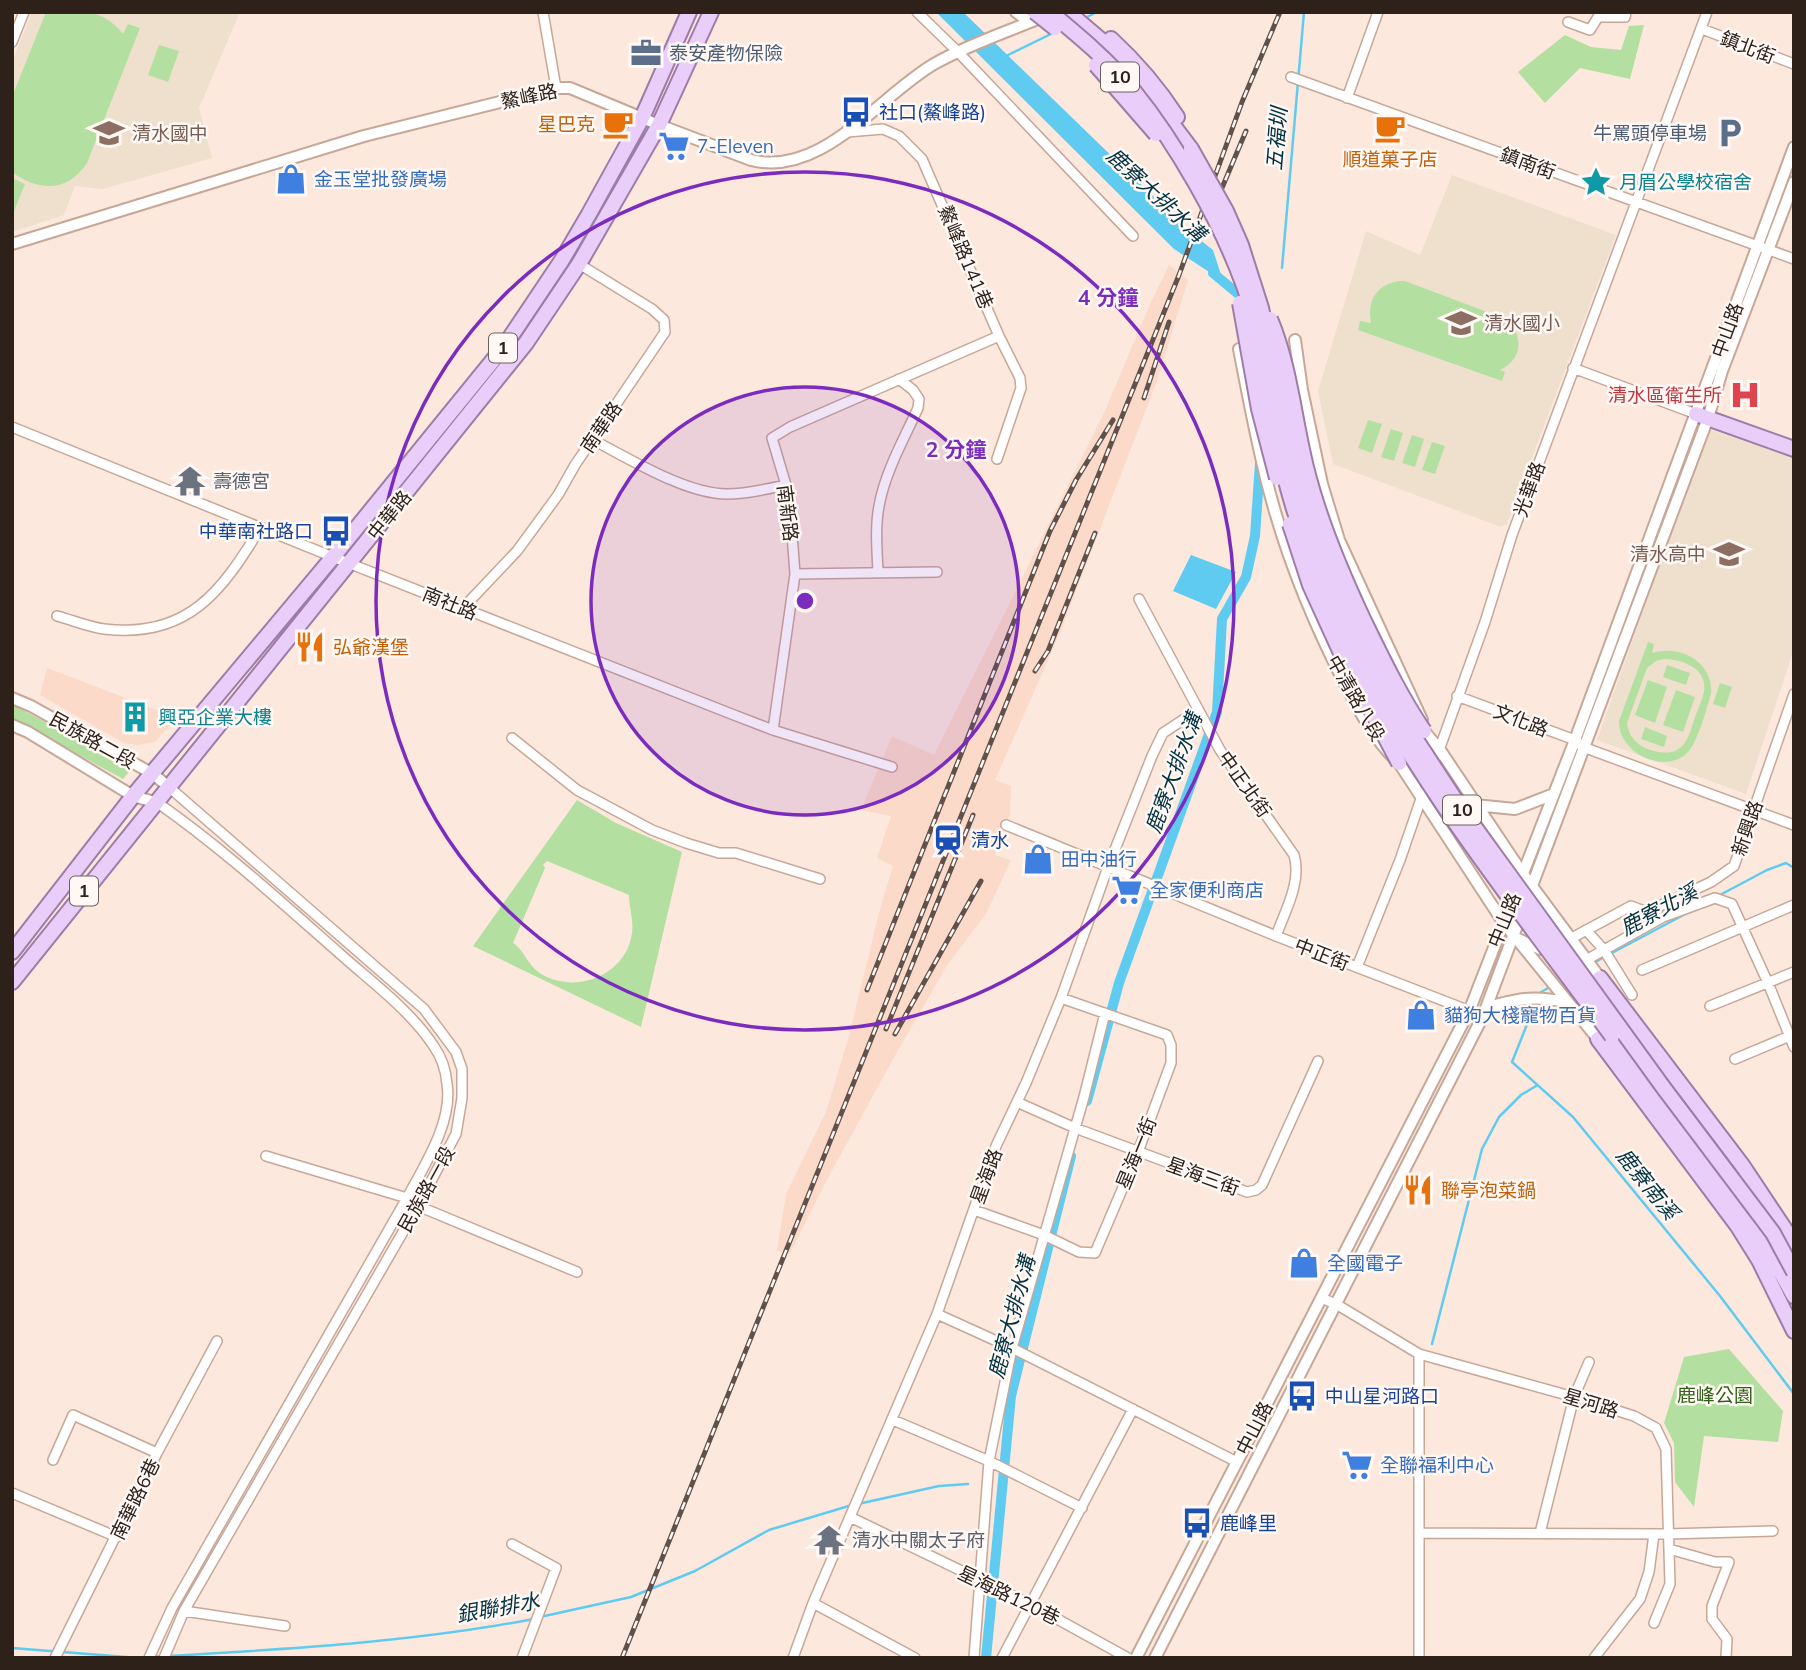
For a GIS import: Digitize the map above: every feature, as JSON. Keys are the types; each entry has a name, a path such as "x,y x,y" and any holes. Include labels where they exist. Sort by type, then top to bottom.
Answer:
{"main road":[{"name":"中華路","path":"12,952 133,796 503,348 562,260 642,118 689,12"},
{"name":"中華路","path":"12,982 526,343 579,264 659,125 711,12"},
{"name":"10","path":"1051,12 1085,41 1132,88 1184,152 1226,211 1255,286 1293,458 1311,520 1357,637 1411,732 1460,807 1662,1087 1773,1233 1794,1272"},
{"name":"10","path":"1068,12 1101,40 1145,88 1184,152 1244,285 1257,334 1285,476 1302,530 1346,640 1404,744 1451,814 1762,1239 1794,1296"},
{"path":"1032,17 1098,66 1146,124 1184,152 1190,138 1158,88 1141,67 1082,12"},
{"path":"1237,273 1259,409 1296,543 1310,585 1341,653 1399,763"},
{"path":"1255,286 1280,344 1297,430 1325,529 1344,579 1393,682 1425,732"},
{"path":"1702,416 1794,449"},
{"path":"1600,978 1742,1165 1794,1243"},
{"path":"1598,1039 1737,1225 1759,1260 1794,1331"}],"street":[{"path":"12,42 24,12"},
{"path":"543,12 556,88"},
{"path":"916,12 962,51 1133,236"},
{"path":"1016,12 1032,17"},
{"name":"鰲峰路","path":"12,244 364,136 556,88 570,88 659,125 765,164 781,163 798,158 847,132 933,64 1032,17 1051,12"},
{"path":"1347,99 1378,12"},
{"path":"1568,22 1590,30 1598,17 1625,17 1626,12"},
{"name":"光華路","path":"1357,967 1400,860 1573,369 1707,12"},
{"name":"鎮北街","path":"1702,29 1794,64"},
{"name":"鎮南街","path":"1296,79 1794,259"},
{"name":"鰲峰路141巷","path":"847,132 883,129 899,136 922,159 1020,378 1021,388 997,459"},
{"name":"中山路","path":"1154,1658 1485,1012 1533,886 1579,744 1702,416 1722,371 1794,147"},
{"name":"中山路","path":"1764,247 1794,182"},
{"name":"南華路","path":"463,608 517,551 665,332 664,320 659,314 579,264"},
{"path":"878,572 876,538 879,504 918,408 919,399 913,390 899,379 999,336"},
{"path":"1239,349 1295,340 1302,390 1319,470 1339,540 1420,714 1425,732 1440,750 1523,874 1600,978"},
{"name":"中清路八段","path":"1239,349 1267,482 1288,552 1320,634 1347,687 1365,721 1399,763 1503,922 1598,1039"},
{"path":"1573,369 1702,416"},
{"name":"南新路","path":"773,730 794,574 786,485 772,438 790,427 899,379"},
{"name":"南社路","path":"12,427 773,730 892,767"},
{"path":"593,440 645,467 708,492 740,494 786,485"},
{"path":"57,616 103,629 168,625 204,604 236,568 261,527"},
{"path":"794,574 937,572"},
{"name":"中正北街","path":"1139,598 1220,750 1294,855 1298,866 1297,879 1276,936"},
{"name":"新興路","path":"1570,939 1631,906 1647,912 1711,883 1734,866 1794,694"},
{"name":"文化路","path":"1457,696 1794,825"},
{"name":"民族路二段","path":"12,698 32,706 153,774 170,788"},
{"name":"星海路","path":"793,1658 813,1604 937,1314 996,1146 1061,998 1108,867 1163,733 1198,710"},
{"name":"民族路二段","path":"12,725 133,796 158,803"},
{"path":"512,738 577,790 652,830 719,853 736,853 820,879"},
{"name":"中山路","path":"1136,1658 1470,1009 1554,794 1579,744"},
{"name":"民族路一段","path":"165,1655 184,1611 418,1206 456,1134 462,1098 462,1069 456,1052 424,1009 170,788"},
{"path":"1475,805 1515,809 1554,794"},
{"name":"民族路一段","path":"149,1656 161,1628 407,1198 436,1142 449,1101 444,1068 434,1046 414,1021 190,825 158,803"},
{"path":"1006,825 1108,867"},
{"name":"中正街","path":"1108,867 1276,936 1470,1009 1485,1012"},
{"path":"1588,960 1663,917 1715,898 1732,904 1794,1047"},
{"path":"1642,970 1794,905"},
{"path":"1586,930 1604,950 1632,995"},
{"path":"1514,937 1540,949 1564,944 1570,939"},
{"path":"1710,1006 1794,972"},
{"path":"1485,1012 1523,997 1566,1002"},
{"name":"星海一街","path":"974,1210 1044,1235 1079,1252 1095,1253 1138,1152 1171,1063 1171,1045 1167,1035 1061,998"},
{"path":"974,1658 989,1461 1012,1348 1105,1013"},
{"path":"1735,1059 1791,1036"},
{"name":"星海三街","path":"1017,1102 1138,1152 1247,1192 1256,1191 1262,1185 1318,1061"},
{"path":"266,1156 407,1198 418,1206 577,1272"},
{"name":"星河路","path":"1321,1298 1336,1304 1419,1354 1574,1397 1634,1416 1656,1428 1666,1449 1670,1584 1654,1623"},
{"path":"937,1314 1012,1348 1237,1462"},
{"name":"南華路6巷","path":"57,1654 157,1453 217,1341"},
{"path":"1419,1354 1419,1658"},
{"path":"1541,1533 1574,1397 1589,1362"},
{"path":"1002,1658 1133,1409"},
{"path":"52,1460 73,1415 157,1453"},
{"path":"893,1420 989,1461 1082,1508"},
{"path":"12,1493 117,1537"},
{"name":"星海路120巷","path":"850,1517 1030,1604 1128,1658"},
{"path":"216,1531 227,1538"},
{"path":"1419,1533 1668,1534 1773,1531"},
{"path":"1594,1658 1640,1599 1648,1572 1654,1534"},
{"path":"512,1544 556,1568 522,1658"},
{"path":"1669,1549 1715,1562 1730,1562 1712,1606 1712,1619 1727,1639 1726,1658"},
{"path":"813,1604 915,1658"},
{"path":"184,1611 285,1626"}],"shaded area":[{"name":"清水國中","path":"32,12 240,12 199,108 212,158 103,189 75,186 64,215 12,232 12,62"},
{"name":"清水國小","path":"1452,175 1616,235 1507,524 1501,527 1333,464 1318,391 1366,231 1420,255"},
{"path":"1169,265 1188,280 1157,381 1059,635 995,780 1011,786 1010,814 995,855 1011,860 986,914 947,965 892,1061 790,1253 777,1251 786,1194 826,1112 849,1036 893,866 877,858 891,816 861,810 892,736 934,755 1103,415"},
{"name":"清水高中","path":"1708,429 1794,458 1794,649 1746,794 1597,740"},
{"path":"47,668 177,718 155,742 137,745 124,743 40,695"}],"green space":[{"path":"46,12 88,12 106,19 123,34 128,24 140,28 87,163 71,179 52,186 32,183 12,172 12,97"},
{"path":"1644,25 1630,79 1580,68 1545,103 1518,72 1565,35 1591,47 1621,50 1629,26"},
{"path":"159,45 179,51 168,82 148,75"},
{"path":"12,178 25,184 12,216"},
{"path":"1399,281 1511,321 1517,335 1518,348 1513,360 1500,370 1505,372 1502,381 1358,330 1360,321 1371,323 1370,308 1379,290"},
{"path":"1368,420 1382,424 1372,453 1358,448"},
{"path":"1391,429 1403,433 1394,461 1381,457"},
{"path":"1412,435 1424,439 1415,467 1402,463"},
{"path":"1432,442 1445,446 1435,474 1422,470"},
{"path":"1648,642 1654,644 1652,653 1673,651 1684,654 1693,658 1707,673 1711,694 1697,736 1685,755 1664,762 1642,756 1625,742 1619,721","holes":["1670,659 1685,663 1698,671 1702,677 1704,692 1684,744 1673,752 1653,751 1638,744 1630,734 1627,723 1647,668 1656,661"]},
{"path":"1667,665 1690,673 1686,685 1663,677"},
{"path":"1648,680 1667,687 1655,723 1635,715"},
{"path":"1720,683 1732,687 1725,708 1713,704"},
{"path":"1676,690 1695,697 1683,732 1663,725"},
{"path":"12,704 118,762 129,772 123,779 12,719"},
{"path":"1645,727 1667,736 1664,747 1641,739"},
{"path":"577,800 616,823 682,852 641,1027 473,946","holes":["547,861 629,895 632,933 628,947 622,959 601,976 574,982 547,977 535,969 513,943 545,868 543,865"]},
{"name":"鹿峰公園","path":"1729,1349 1783,1411 1778,1442 1704,1436 1694,1507 1675,1482 1674,1443 1664,1423 1684,1357"}],"water":[{"path":"936,12 963,12 1190,232 1213,250 1223,281 1174,249"},
{"path":"1191,555 1236,572 1216,609 1173,591"}],"waterway":[{"path":"1083,19 1097,12"},
{"name":"五福圳","path":"1282,268 1304,12"},
{"path":"1004,57 1055,32"},
{"name":"鹿寮大排水溝","path":"1213,273 1243,298 1244,306"},
{"name":"鹿寮大排水溝","path":"1087,1101 1119,983 1217,712 1222,619 1246,577 1255,536 1260,463"},
{"name":"鹿寮北溪","path":"1718,896 1767,870 1786,863 1794,868"},
{"name":"鹿寮北溪","path":"1610,954 1691,911"},
{"name":"鹿寮北溪","path":"1592,964 1604,957"},
{"name":"鹿寮北溪","path":"1539,996 1552,986"},
{"name":"鹿寮南溪","path":"1536,1002 1512,1062 1573,1117 1720,1296 1794,1394"},
{"path":"1432,1344 1482,1149 1499,1117 1521,1095 1536,1086"},
{"name":"鹿寮大排水溝","path":"986,1658 1011,1396 1071,1156"},
{"name":"銀聯排水","path":"858,1504 939,1486 968,1484"},
{"name":"銀聯排水","path":"540,1617 631,1597 695,1571 769,1530 852,1505"},
{"name":"銀聯排水","path":"168,1656 397,1639 534,1619"},
{"name":"銀聯排水","path":"12,1648 139,1658 162,1656"}],"railway":[{"path":"622,1658 1179,275 1242,102 1280,12"},
{"path":"1219,195 1246,131"},
{"path":"1144,398 1169,322"},
{"path":"867,990 1050,531 1076,480 1113,420"},
{"path":"1035,671 1048,651 1095,533"},
{"path":"886,1029 973,815"},
{"path":"895,1034 981,881"}],"place":[{"name":"泰安產物保險","path":"646,53"},
{"name":"社口(鰲峰路)","path":"856,112"},
{"name":"星巴克","path":"618,124"},
{"name":"順道菓子店","path":"1390,128"},
{"name":"清水國中","path":"109,133"},
{"name":"牛罵頭停車場","path":"1730,133"},
{"name":"7-Eleven","path":"674,146"},
{"name":"金玉堂批發廣場","path":"291,179"},
{"name":"月眉公學校宿舍","path":"1596,182"},
{"name":"清水國小","path":"1461,323"},
{"name":"清水區衛生所","path":"1745,395"},
{"name":"壽德宮","path":"190,481"},
{"name":"中華南社路口","path":"336,531"},
{"name":"清水高中","path":"1729,554"},
{"name":"弘爺漢堡","path":"310,647"},
{"name":"興亞企業大樓","path":"135,717"},
{"name":"清水","path":"948,840"},
{"name":"田中油行","path":"1038,859"},
{"name":"全家便利商店","path":"1127,890"},
{"name":"貓狗大棧寵物百貨","path":"1421,1015"},
{"name":"聯亭泡菜鍋","path":"1418,1190"},
{"name":"全國電子","path":"1304,1263"},
{"name":"中山星河路口","path":"1302,1396"},
{"name":"全聯福利中心","path":"1357,1465"},
{"name":"鹿峰里","path":"1197,1523"},
{"name":"清水中關太子府","path":"829,1540"}]}
